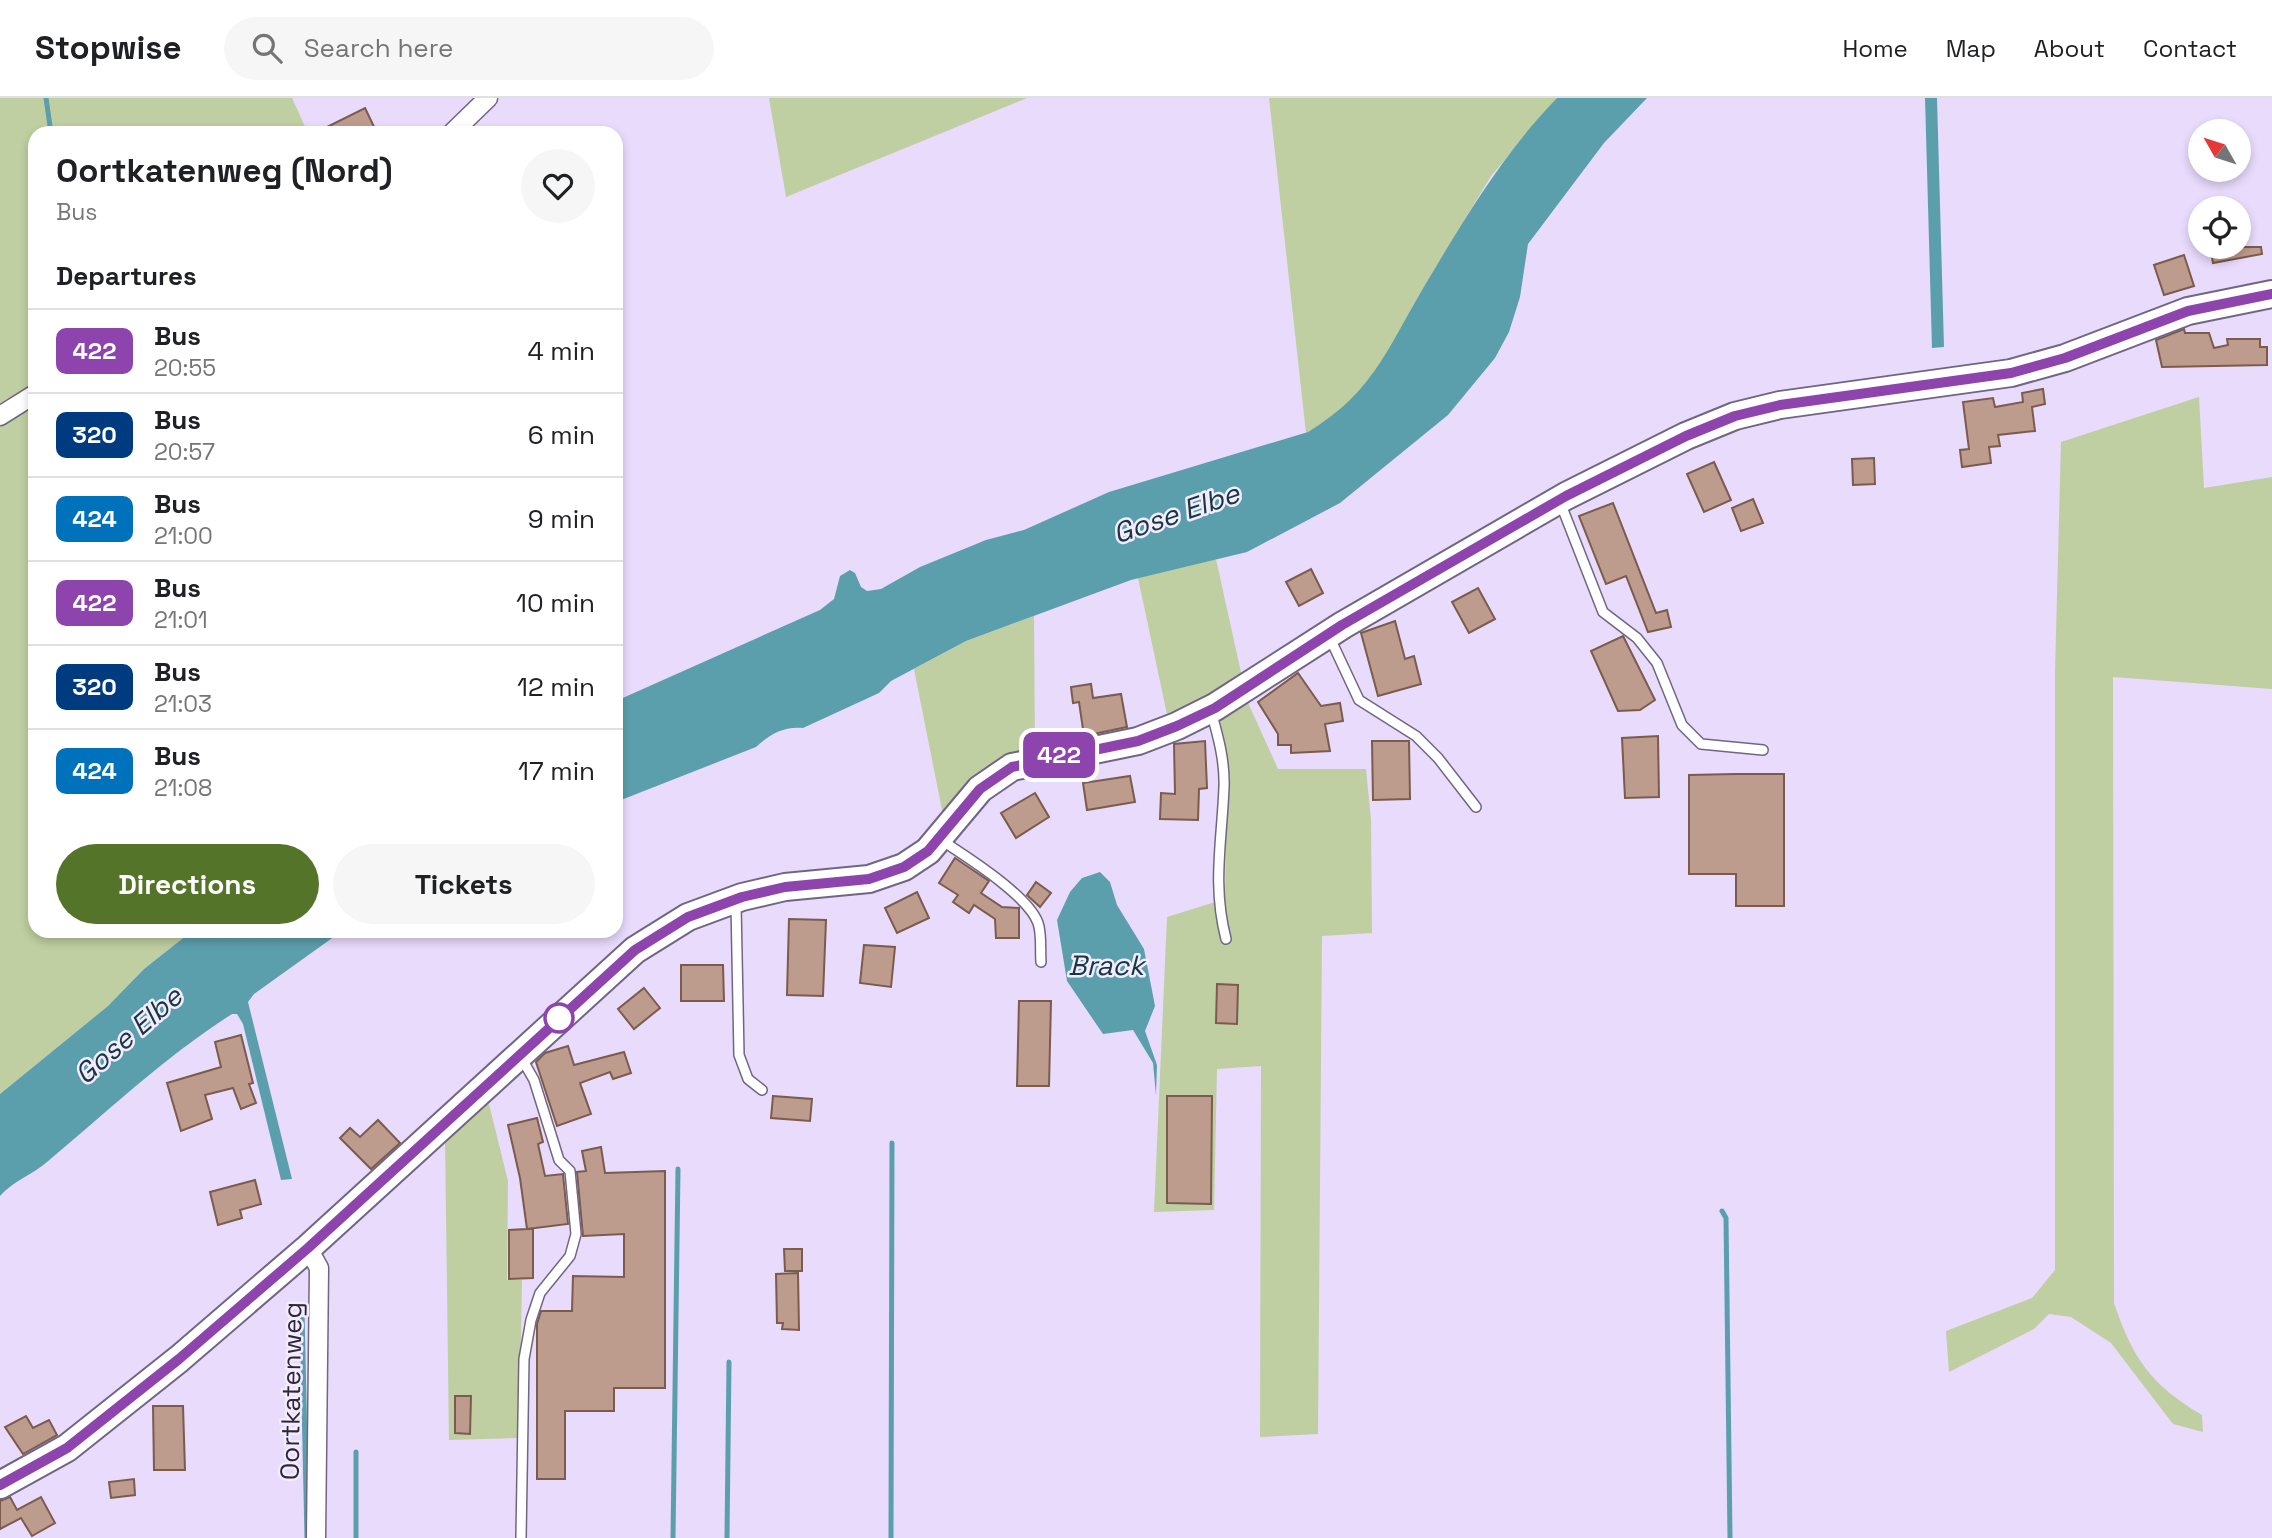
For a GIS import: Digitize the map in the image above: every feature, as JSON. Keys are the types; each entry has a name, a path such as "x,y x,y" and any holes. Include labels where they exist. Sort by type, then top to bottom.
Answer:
{"street":[{"path":"459,126 488,98"},
{"path":"0,1485 67,1448 179,1359 308,1248 635,950 688,917 736,899 785,887 869,879 904,867 939,839 980,789 1012,767 1138,741 1210,709 1328,634 1560,500 1686,436 1735,416 1780,405 2011,373 2065,358 2188,311 2272,293"},
{"path":"0,416 28,398"},
{"name":"Oortkatenweg","path":"308,1248 319,1268 316,1538"}],"lane":[{"path":"1560,500 1603,612 1637,638 1657,663 1682,725 1701,744 1763,750"},
{"path":"1328,634 1359,700 1416,736 1438,758 1476,807"},
{"path":"1210,709 1220,742 1224,784 1217,899 1226,939"},
{"path":"939,839 988,871 1024,905 1038,922 1041,962"},
{"path":"736,899 739,1055 748,1079 762,1090"},
{"path":"520,1054 534,1080 559,1160 570,1171 576,1234 570,1256 540,1293 531,1320 524,1359 521,1538"}],"shaded area":[{"path":"0,98 292,98 305,126 28,126 28,387 0,403"},
{"path":"769,98 1027,98 786,197"},
{"path":"1269,98 1557,98 1491,176 1412,307 1383,363 1337,415 1306,433"},
{"path":"28,396 28,938 183,938 144,969 108,1006 0,1094 0,413"},
{"path":"2199,397 2204,488 2272,477 2272,689 2113,677 2114,1303 2129,1340 2146,1369 2169,1393 2202,1415 2203,1432 2173,1424 2111,1343 2071,1317 2049,1314 2034,1329 1949,1372 1946,1331 2032,1298 2055,1270 2055,672 2061,442"},
{"path":"1216,559 1242,677 1168,719 1138,578"},
{"path":"1034,616 1035,753 944,820 914,669 966,641"},
{"path":"1245,696 1278,769 1366,769 1371,819 1372,933 1322,936 1318,1434 1260,1437 1261,1066 1217,1069 1214,1210 1154,1212 1167,917 1225,899 1226,829 1215,719"},
{"path":"487,1096 508,1181 507,1280 522,1280 519,1438 449,1440 445,1139"}],"water":[{"name":"Gose Elbe","path":"1557,98 1647,98 1604,143 1528,244 1520,297 1509,332 1495,358 1448,415 1340,503 1247,552 1131,580 966,641 891,681 879,693 803,728 778,732 756,747 623,799 623,698 820,610 834,599 840,576 850,570 855,573 861,587 867,591 881,589 920,567 986,540 1024,530 1109,492 1308,432 1330,417 1349,401 1377,367 1470,211 1537,120"},
{"path":"1925,98 1937,98 1944,347 1932,348"},
{"name":"Brack","path":"1100,872 1110,882 1117,905 1144,949 1155,1006 1145,1031 1157,1065 1156,1095 1153,1063 1133,1030 1103,1034 1067,981 1057,920 1070,892 1082,878"},
{"name":"Gose Elbe","path":"183,938 332,938 254,994 248,1002 292,1179 281,1180 243,1024 237,1014 232,1014 161,1066 47,1162 0,1196 0,1094 108,1006 144,969"}],"building":[{"path":"365,108 374,126 329,126"},
{"path":"2251,247 2261,247 2262,254 2251,256"},
{"path":"2184,255 2194,286 2164,295 2154,265"},
{"path":"2212,259 2235,259 2213,263"},
{"path":"2184,329 2185,333 2209,333 2214,348 2228,345 2227,339 2260,339 2260,347 2267,347 2267,365 2162,367 2156,340"},
{"path":"2043,389 2045,404 2032,407 2035,431 1998,435 2000,446 1989,447 1991,463 1962,467 1960,450 1969,449 1963,402 1993,398 1995,407 2023,402 2022,393"},
{"path":"1874,458 1875,484 1853,485 1852,459"},
{"path":"1714,462 1731,500 1704,512 1687,474"},
{"path":"1753,499 1763,523 1741,531 1732,508"},
{"path":"1613,503 1656,613 1667,610 1671,627 1648,632 1626,576 1606,584 1579,516"},
{"path":"1311,569 1323,593 1299,606 1286,582"},
{"path":"1478,588 1495,619 1469,633 1452,602"},
{"path":"1395,621 1405,659 1414,656 1421,684 1378,696 1361,633"},
{"path":"1623,636 1655,700 1640,710 1618,711 1591,651"},
{"path":"1298,673 1321,706 1340,703 1343,721 1325,724 1330,751 1291,753 1291,745 1278,745 1278,734 1258,702"},
{"path":"1091,684 1093,698 1121,694 1127,727 1084,736 1079,702 1073,703 1071,687"},
{"path":"1658,736 1659,797 1625,798 1622,738"},
{"path":"1205,741 1207,788 1199,789 1198,820 1160,819 1161,793 1175,794 1174,744"},
{"path":"1372,741 1409,741 1410,799 1373,800"},
{"path":"1784,774 1784,906 1736,906 1736,874 1689,874 1689,775"},
{"path":"1130,776 1135,802 1087,810 1083,783"},
{"path":"1035,793 1049,817 1016,838 1001,813"},
{"path":"955,858 989,881 981,893 1002,907 1019,908 1019,938 996,938 995,919 974,905 969,913 953,902 958,895 939,883"},
{"path":"1036,882 1051,893 1040,907 1027,895"},
{"path":"917,892 929,918 897,933 885,908"},
{"path":"789,919 826,920 823,996 787,995"},
{"path":"864,945 895,947 891,987 860,983"},
{"path":"681,965 723,965 724,1001 681,1001"},
{"path":"1217,984 1238,985 1237,1024 1216,1023"},
{"path":"644,988 660,1008 634,1029 618,1009"},
{"path":"1019,1001 1051,1001 1049,1086 1017,1086"},
{"path":"241,1035 253,1083 249,1084 256,1103 241,1109 233,1088 205,1095 212,1119 181,1131 167,1083 221,1067 215,1042"},
{"path":"568,1046 574,1065 624,1052 631,1073 613,1079 610,1072 580,1083 591,1114 557,1126 536,1062 545,1053"},
{"path":"773,1096 812,1099 810,1121 771,1118"},
{"path":"1167,1096 1212,1096 1211,1204 1167,1203"},
{"path":"537,1118 543,1142 538,1144 545,1176 563,1174 568,1224 527,1229 520,1178 508,1125"},
{"path":"378,1120 400,1143 371,1169 340,1138 350,1128 360,1137"},
{"path":"601,1147 605,1173 665,1171 665,1388 614,1388 614,1411 565,1411 565,1479 537,1479 537,1324 541,1311 572,1311 573,1276 624,1277 624,1234 583,1236 577,1172 586,1171 582,1151"},
{"path":"255,1180 261,1204 240,1210 242,1218 218,1225 210,1192"},
{"path":"533,1229 533,1278 509,1279 509,1230"},
{"path":"784,1249 802,1249 802,1271 785,1271"},
{"path":"798,1273 799,1330 782,1329 783,1323 777,1323 776,1274"},
{"path":"455,1396 471,1396 470,1434 455,1433"},
{"path":"153,1406 183,1406 185,1470 154,1470"},
{"path":"26,1416 33,1428 49,1420 57,1435 23,1454 5,1427"},
{"path":"134,1479 135,1495 111,1498 109,1482"},
{"path":"10,1497 17,1510 41,1497 55,1523 32,1536 21,1518 0,1529 0,1501"}],"waterway":[{"path":"46,98 50,126"},
{"path":"891,1538 892,1143"},
{"path":"673,1538 678,1169"},
{"path":"1722,1211 1726,1218 1730,1538"},
{"path":"302,1310 307,1538"},
{"path":"727,1538 729,1362"},
{"path":"356,1452 356,1538"}],"bus line":[{"name":"422","path":"0,1485 67,1448 179,1359 308,1248 635,950 688,917 742,897 785,887 830,885 869,879 904,867 928,851 980,789 1012,767 1049,757 1138,741 1215,708 1342,625 1566,496 1686,436 1735,416 1780,405 1844,395 2011,373 2065,358 2188,311 2272,294"}]}
